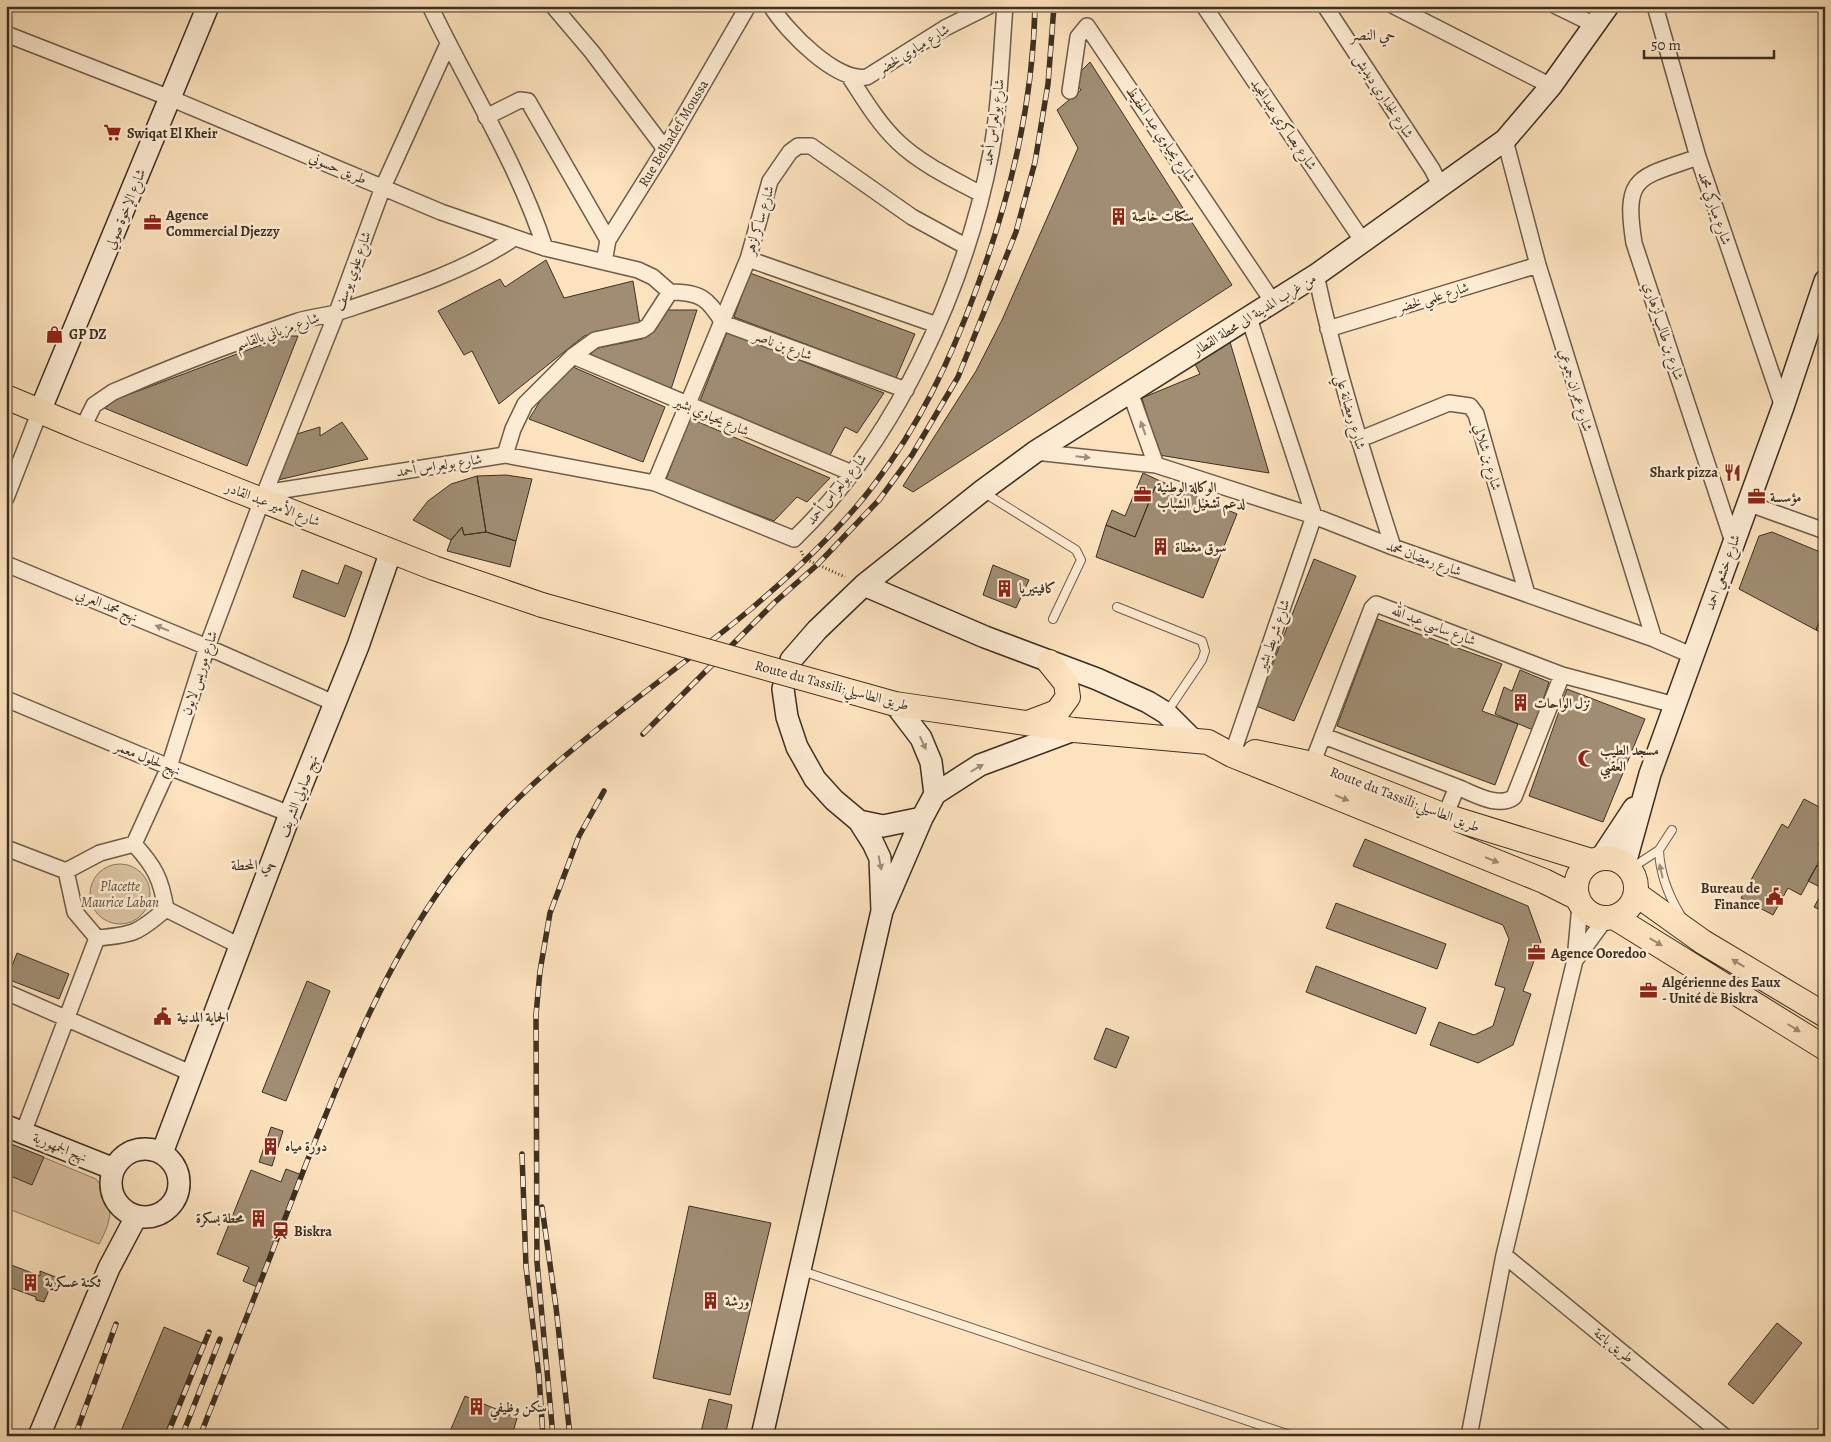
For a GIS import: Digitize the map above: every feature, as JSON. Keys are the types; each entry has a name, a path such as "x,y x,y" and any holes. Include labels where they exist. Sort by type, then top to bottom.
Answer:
{"main road":[{"name":"شارع الأمير عبد القادر","path":"6,397 82,430 263,497 391,551 542,605"},
{"name":"Route du Tassili;طريق الطاسيلي","path":"542,605 895,704 1074,730 1194,741 1228,749 1596,860"},
{"path":"1028,724 1057,712 1068,697 1066,683 1049,662"},
{"name":"Route du Tassili;طريق الطاسيلي","path":"1309,773 1560,887 1579,902"},
{"path":"1610,918 1628,909 1636,894 1637,885 1628,866 1611,858 1596,860 1580,873 1576,881 1579,902 1590,914 1610,918 1823,1039"},
{"path":"1636,894 1703,942 1825,1015"}],"street":[{"name":"شارع الإخوة صولي","path":"40,411 208,6"},
{"path":"430,6 532,211 545,248"},
{"path":"553,6 592,52 665,149"},
{"path":"771,6 777,16 813,52 849,76 881,125 899,144 936,169 981,194"},
{"name":"شارع مياوي لخضر","path":"849,76 867,77 945,28 989,6"},
{"name":"شارع بولعراس أحمد","path":"263,497 505,455 655,483 794,539 818,516 852,473 906,390 937,325 967,247 991,153 1005,6"},
{"name":"شارع بصاكري عبدالمجيد","path":"1204,6 1364,243"},
{"name":"شارع لخذاري ديديش","path":"1324,6 1432,169 1441,187"},
{"path":"1394,6 1551,86"},
{"path":"1556,6 1596,25"},
{"name":"من غرب المدينة الى محطة القطار","path":"859,821 834,800 815,778 797,747 787,717 782,689 791,660 817,630 864,585 982,491 1035,452 1316,276 1505,140 1551,86 1608,6"},
{"name":"شارع مباركي محمد","path":"1655,6 1698,157 1783,407"},
{"name":"Rue Belhadef Moussa","path":"604,262 608,240 665,149 746,8"},
{"name":"شارع يحياوي عبد الحفيظ","path":"1070,91 1078,37 1087,26 1273,302"},
{"name":"طريق حسوني","path":"6,34 170,98 440,212 545,248 646,273 670,292"},
{"name":"شارع علوي يوسف","path":"263,497 337,312 383,187 448,44"},
{"path":"486,117 520,100 528,101 608,240"},
{"name":"شارع عمران جموعي","path":"1505,140 1538,265 1654,639"},
{"name":"شارع ساكر لزهر","path":"655,483 748,259 770,181 782,161 798,146 811,146 912,216 967,247"},
{"name":"شارع بن طالب لزهاري","path":"1698,157 1648,175 1636,185 1631,196 1629,212 1634,243 1734,542"},
{"name":"شارع مزياني بالقاسم","path":"82,430 94,405 113,392 276,329 337,312 428,280 483,256 514,238"},
{"path":"748,259 937,325"},
{"name":"شارع علمي لخضر","path":"1328,330 1538,265"},
{"name":"شارع رمضانة علي","path":"1316,276 1328,330 1358,438 1393,547"},
{"name":"شارع خشعي احمد","path":"1628,866 1643,795 1691,655 1783,407 1825,281"},
{"path":"505,455 513,429 525,404 573,356 594,340 642,330 648,326 670,292 683,292 706,299 723,323"},
{"path":"1248,318 1314,516"},
{"name":"شارع بن ناصر","path":"723,323 906,390"},
{"name":"شارع يحياوي بشير","path":"573,356 852,473"},
{"path":"1130,392 1156,465"},
{"name":"شارع بن شلالي","path":"1358,438 1449,403 1470,406 1476,414 1527,594"},
{"path":"6,498 40,411"},
{"name":"شارع رمضان محمد","path":"1035,452 1156,465 1314,516 1393,547 1654,639 1691,655"},
{"name":"شارع موريس لابون","path":"134,844 169,767 207,647 263,497"},
{"path":"1747,503 1825,532"},
{"name":"شارع شريط بشير","path":"1228,749 1314,516"},
{"name":"نهج صاولي الشربف","path":"162,1153 290,814 379,590 391,551"},
{"name":"نهج محمد العربي","path":"6,564 207,647 334,703"},
{"path":"864,585 1049,662 1097,679 1148,702 1166,713 1194,741"},
{"name":"شارع ساسي عبد الله","path":"1309,773 1372,608 1376,604 1562,675 1675,705"},
{"path":"1324,736 1499,802 1508,801 1514,797 1562,675"},
{"name":"نهج لحلول معمر","path":"6,699 169,767 290,814"},
{"path":"895,704 921,738 931,762 935,794"},
{"path":"762,1436 882,911 922,818 935,794 980,765 1074,730"},
{"path":"1446,816 1457,787"},
{"path":"1596,860 1643,795"},
{"path":"859,821 883,826 922,818"},
{"path":"859,821 880,858 882,911"},
{"path":"7,852 66,871 100,853 134,844 155,868 161,882 166,909"},
{"path":"66,871 75,912 97,938"},
{"path":"1470,1436 1504,1254 1575,960 1579,902"},
{"path":"166,909 240,946"},
{"path":"97,938 127,936 152,921 166,909"},
{"path":"1575,960 1610,918"},
{"path":"15,1129 66,1017 97,938"},
{"path":"6,992 193,1074"},
{"name":"نهج الجمهورية","path":"15,1129 114,1169"},
{"path":"140,1149 152,1149 162,1153 174,1165 180,1180 175,1202 158,1216 136,1217 125,1211 114,1198 111,1180 114,1169 120,1160 129,1153 140,1149"},
{"path":"39,1436 110,1268 136,1217"},
{"name":"طريق باتنة","path":"1504,1254 1724,1436"}],"lane":[{"path":"982,491 1076,550 1081,560 1053,618"},
{"path":"1117,607 1202,641 1205,651 1202,660 1166,713"},
{"path":"1628,866 1659,850 1672,830"},
{"path":"1659,850 1660,864 1670,898 1685,922 1703,942"},
{"path":"800,1270 1293,1436"}],"path":[{"path":"794,539 805,559 864,585"}],"green space":[{"name":"Placette Maurice Laban","path":"114,864 126,864 137,869 145,877 150,888 148,906 137,919 126,924 114,924 103,919 95,911 90,900 90,888 95,877 103,869"},
{"path":"6,1142 96,1179 106,1196 110,1211 104,1235 99,1244 6,1208"}],"building":[{"name":"سكنات خاصة","path":"1090,62 1232,285 913,492 903,486 976,371 1002,320 1078,148 1057,110 1081,90 1073,79"},
{"path":"546,260 564,298 633,281 640,324 584,336 499,404 472,351 464,355 438,311 500,279 505,287"},
{"path":"750,273 915,334 896,378 734,317"},
{"path":"666,310 697,310 671,389 590,357 593,349 642,339"},
{"path":"727,332 884,393 857,433 845,427 830,455 700,401"},
{"path":"285,336 298,336 247,466 104,408 114,400"},
{"path":"1230,342 1269,473 1159,455 1142,398 1200,374 1193,360"},
{"path":"573,367 665,407 643,462 529,419 542,398"},
{"path":"689,418 830,478 807,502 797,497 774,521 666,480"},
{"path":"342,422 368,459 278,480 297,434 320,427 320,436"},
{"name":"الوكالة الوطنية لدعم تشغيل الشباب","path":"1143,473 1158,480 1135,537 1106,525 1112,510 1125,516"},
{"path":"506,475 532,479 516,541 486,532 477,476"},
{"path":"477,476 486,532 464,535 462,527 451,540 413,520 428,501 451,484"},
{"name":"سوق مغطاة","path":"1158,480 1237,514 1203,598 1096,557 1106,525 1135,537"},
{"path":"462,527 464,535 486,532 516,541 510,567 447,551 451,540"},
{"path":"1772,532 1825,554 1825,608 1816,630 1739,589 1759,536"},
{"path":"1314,559 1356,576 1294,721 1256,706"},
{"path":"345,565 362,572 345,617 293,597 302,570 338,584"},
{"name":"كافيتيريا","path":"993,565 1029,580 1016,608 983,595"},
{"path":"1825,608 1825,634 1816,630"},
{"path":"1377,619 1502,664 1482,711 1518,724 1495,785 1337,726"},
{"name":"نزل الواحات","path":"1520,670 1549,682 1533,730 1495,714 1504,687 1512,691"},
{"name":"مسجد الطيب العقبي","path":"1567,689 1645,719 1603,822 1529,796"},
{"path":"1804,799 1825,810 1825,834 1818,845 1825,851 1801,895 1788,888 1773,915 1741,898 1782,824 1788,828"},
{"path":"1365,839 1528,906 1541,942 1523,991 1531,994 1513,1045 1478,1063 1430,1045 1439,1022 1474,1035 1493,1026 1505,988 1495,985 1509,939 1503,925 1353,866"},
{"path":"1817,865 1825,869 1825,912 1814,907 1824,889 1808,881"},
{"path":"1336,903 1446,944 1437,969 1326,928"},
{"path":"17,953 69,974 59,999 7,979"},
{"path":"1316,966 1426,1008 1416,1034 1306,992"},
{"path":"307,981 330,991 286,1101 262,1092"},
{"path":"1106,1028 1129,1037 1116,1068 1094,1059"},
{"name":"دورة مياه","path":"271,1127 283,1131 272,1166 259,1162"},
{"path":"6,1142 44,1157 32,1185 6,1174"},
{"name":"محطة بسكرة","path":"286,1169 302,1175 257,1287 243,1281 249,1267 217,1254 251,1170 281,1182"},
{"name":"ورشة","path":"689,1206 771,1223 730,1395 653,1378"},
{"name":"ثكنة عسكرية","path":"6,1263 40,1276 40,1271 58,1278 53,1291 49,1290 44,1302 36,1300 36,1297 6,1286"},
{"path":"1777,1323 1802,1343 1753,1404 1728,1384"},
{"path":"164,1327 202,1343 164,1436 119,1436"},
{"name":"سكن وظيفي","path":"465,1396 517,1418 512,1436 448,1436"},
{"path":"709,1399 732,1405 725,1436 700,1436"}],"railway":[{"path":"200,1436 306,1164 355,1045 392,968 436,895 462,860 494,823 563,757 752,608 816,550 873,486 905,440 932,392 955,342 976,290 999,221 1018,151 1030,79 1035,6"},
{"path":"643,734 775,602 817,565 879,500 912,455 958,377 1016,232 1035,162 1048,84 1054,6"},
{"path":"553,1436 537,1262 536,1015 540,971 550,913 579,836 604,791"},
{"path":"522,1154 526,1267 539,1376 543,1436"},
{"path":"542,1207 556,1307 570,1436"},
{"path":"75,1436 116,1324"},
{"path":"167,1436 209,1332"},
{"path":"182,1436 220,1339"}],"place":[{"name":"Swiqat El Kheir","path":"113,133"},
{"name":"سكنات خاصة","path":"1118,216"},
{"name":"Agence Commercial Djezzy","path":"152,223"},
{"name":"GP DZ","path":"55,334"},
{"name":"Shark pizza","path":"1732,472"},
{"name":"الوكالة الوطنية لدعم تشغيل الشباب","path":"1143,495"},
{"name":"مؤسسة","path":"1756,497"},
{"name":"سوق مغطاة","path":"1161,547"},
{"name":"كافيتيريا","path":"1005,588"},
{"name":"نزل الواحات","path":"1520,703"},
{"name":"مسجد الطيب العقبي","path":"1586,758"},
{"name":"Bureau de Finance","path":"1774,896"},
{"name":"Agence Ooredoo","path":"1537,953"},
{"name":"Algérienne des Eaux - Unité de Biskra","path":"1648,990"},
{"name":"الحماية المدنية","path":"163,1017"},
{"name":"دورة مياه","path":"271,1146"},
{"name":"محطة بسكرة","path":"258,1218"},
{"name":"Biskra","path":"280,1231"},
{"name":"ثكنة عسكرية","path":"31,1282"},
{"name":"ورشة","path":"711,1301"},
{"name":"سكن وظيفي","path":"476,1407"}],"district":[{"name":"حي النصر","path":"1373,35"},
{"name":"حي المحطة","path":"254,865"}]}
